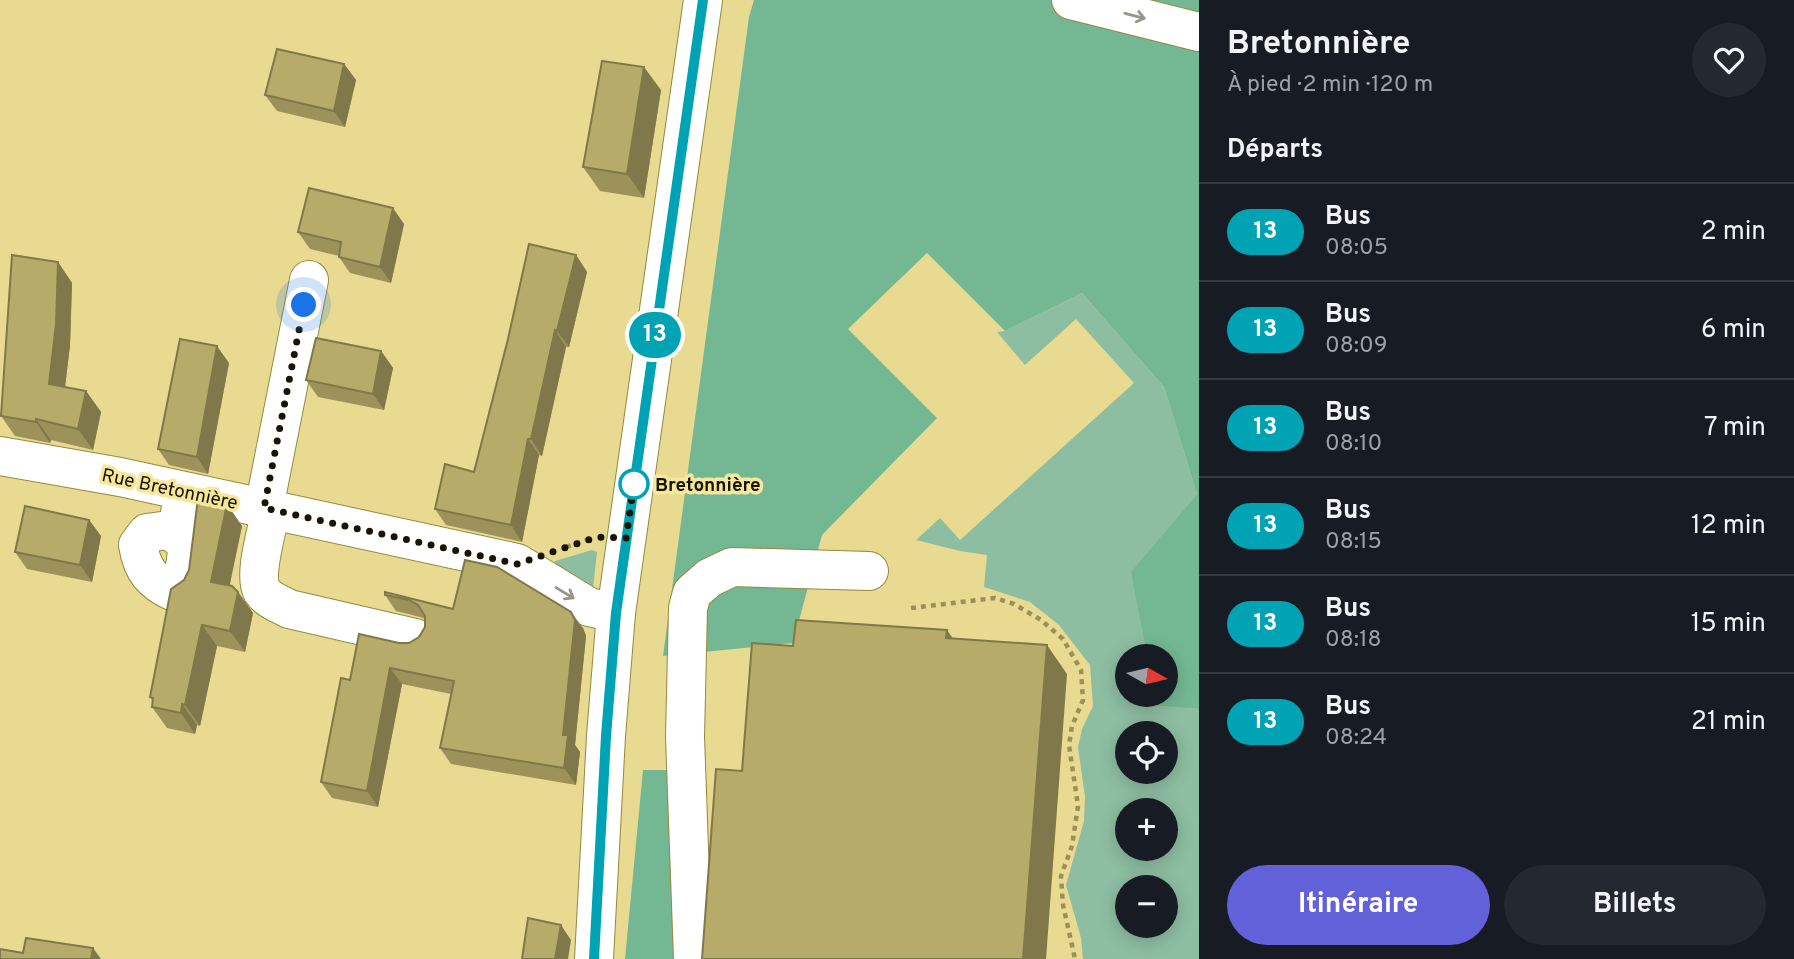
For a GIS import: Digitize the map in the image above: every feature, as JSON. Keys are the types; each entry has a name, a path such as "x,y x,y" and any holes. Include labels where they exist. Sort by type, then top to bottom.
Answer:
{"main road":[{"path":"594,959 606,736 616,613 704,0"},
{"path":"1071,0 1199,32"},
{"path":"309,280 268,508 259,582 263,593 289,609 415,638"},
{"name":"Rue Bretonnière","path":"0,456 120,477 517,564 589,607 616,613"},
{"path":"176,529 184,491"},
{"path":"693,959 685,737 688,608 692,593 709,579 732,567 869,571"}],"path":[{"path":"517,564 597,537 626,538"},
{"path":"911,608 995,598 1014,604 1041,620 1063,639 1081,670 1083,700 1072,726 1069,745 1078,806 1072,846 1061,876 1063,905 1075,959"}],"green space":[{"path":"754,0 1199,0 1199,709 1171,707 1178,707 1178,644 1145,644 1131,572 1197,494 1164,387 1082,293 1005,331 927,253 848,329 937,418 822,535 793,643 663,656 749,17"},
{"path":"1082,293 1164,387 1197,494 1132,572 1145,644 1115,644 1115,707 1199,709 1199,959 1083,959 1081,938 1066,885 1084,821 1085,797 1078,747 1082,729 1093,706 1090,665 1059,625 1030,602 984,587 987,555 916,540 940,518 960,540 1134,383 1076,319 1025,365 997,332 1005,331"},
{"path":"592,550 597,552 593,588 554,565 555,561"},
{"path":"643,770 674,770 679,959 625,959"}],"building":[{"path":"277,49 344,64 334,111 265,95"},
{"path":"602,61 644,67 627,174 583,167"},
{"path":"309,188 393,208 380,267 339,257 341,242 298,232"},
{"path":"529,244 576,255 557,331 555,330 531,439 528,439 511,525 435,509 445,464 474,472"},
{"path":"12,255 58,262 56,324 49,384 86,391 78,429 36,419 36,422 1,416"},
{"path":"316,338 381,351 373,394 306,380"},
{"path":"180,339 217,346 197,457 158,449"},
{"path":"198,498 227,504 211,582 232,586 238,592 230,631 202,625 181,713 152,707 153,698 150,697 171,589 184,580 189,570"},
{"path":"25,506 89,520 80,565 15,552"},
{"path":"465,560 497,567 571,612 575,620 563,735 568,735 564,768 440,748 454,681 390,668 367,791 321,782 341,678 350,680 359,634 409,643 419,637 425,627 425,616 418,605 409,600 385,595 385,592 453,609"},
{"path":"796,620 947,630 946,638 1047,645 1023,959 702,959 716,769 742,771 752,643 793,646"},
{"path":"528,918 561,925 555,959 522,959"},
{"path":"26,938 93,948 91,959 0,959 0,949 23,953"}],"bus line":[{"name":"13","path":"594,959 606,736 616,613 703,0"}],"place":[{"name":"Bretonnière","path":"634,484"}],"route":[{"path":"304,305 264,508 517,564 597,537 626,538 634,484"}]}
